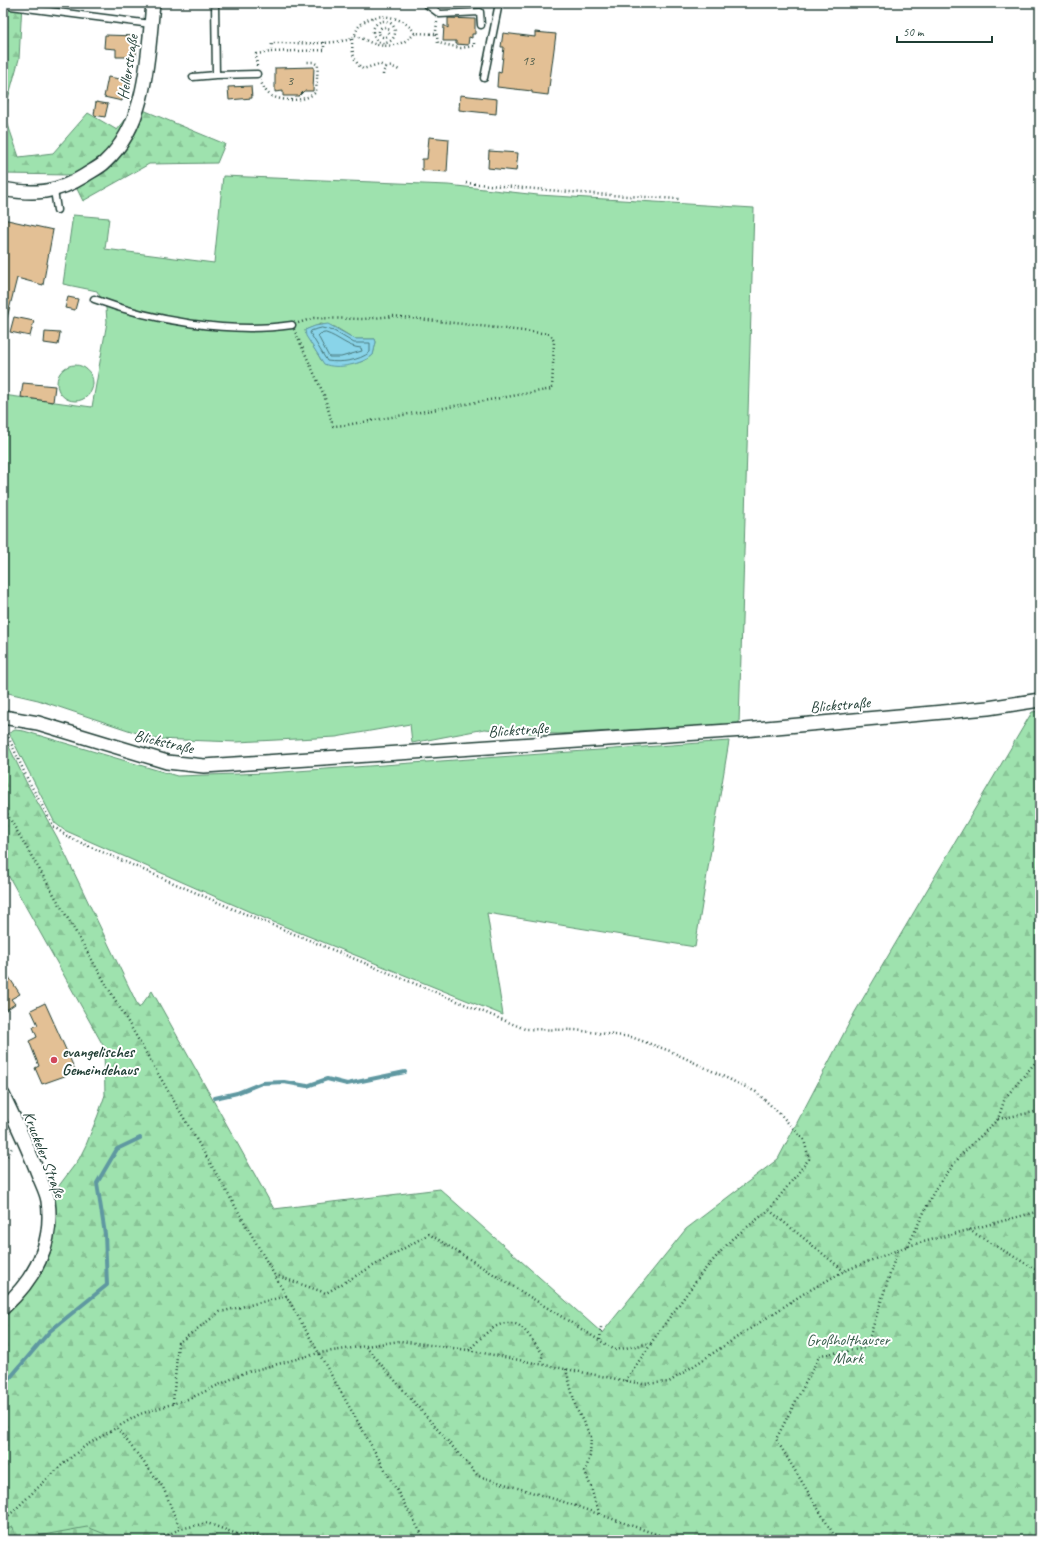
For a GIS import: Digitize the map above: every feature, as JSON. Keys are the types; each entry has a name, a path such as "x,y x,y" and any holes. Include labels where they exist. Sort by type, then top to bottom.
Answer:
{"street":[{"name":"Hellerstraße","path":"3,189 21,192 54,190 74,182 104,163 120,145 140,103 153,3"},
{"name":"Blickstraße","path":"3,717 38,723 166,762 204,766 744,730 988,708 1040,700"},
{"name":"Kruckeler Straße","path":"3,1095 23,1135 48,1200 49,1227 44,1252 38,1267 26,1285 3,1308"}],"lane":[{"path":"215,3 216,75"},
{"path":"425,3 440,14 480,12 480,26"},
{"path":"484,78 499,3"},
{"path":"3,5 151,24"},
{"path":"193,77 257,74"},
{"path":"54,190 58,210"},
{"path":"94,300 114,307 189,322 231,327 274,327 292,324"}],"path":[{"path":"440,14 436,34 438,42 452,47 468,48 474,46 474,42"},
{"path":"271,52 272,44 324,42 352,39 355,36 359,26 372,19 380,17 400,20 410,26 415,33"},
{"path":"385,21 394,27 395,32 392,40 384,44 376,39 373,30 377,24 385,21"},
{"path":"377,24 381,29 380,36"},
{"path":"381,29 384,28 388,30 394,27"},
{"path":"387,36 388,30"},
{"path":"415,33 436,34"},
{"path":"355,36 370,43 384,44 402,43 409,40 415,33"},
{"path":"376,39 380,36 387,36 392,40"},
{"path":"352,39 352,50 355,61 363,69 379,64 386,67 391,66 399,70"},
{"path":"306,62 313,62 318,65 318,84 316,92 303,99 284,99 272,97 264,89 257,74 256,54 324,50 324,42"},
{"path":"383,75 386,67"},
{"path":"466,183 594,194 679,199"},
{"path":"394,316 550,334 554,341 552,389 333,426 324,395 292,324 314,318 364,318 394,316"},
{"path":"4,724 28,780 54,827 70,838 231,908 525,1029 575,1030 631,1037 670,1051 756,1092 779,1113 804,1140 809,1159 770,1210 732,1239 701,1274 625,1381"},
{"path":"3,807 275,1275 425,1540"},
{"path":"908,1246 935,1189 961,1155 998,1119 1005,1098 1040,1057"},
{"path":"998,1119 1040,1111"},
{"path":"3,1163 16,1142"},
{"path":"770,1210 844,1271"},
{"path":"3,1521 62,1464 85,1446 140,1414 191,1398 244,1372 319,1353 400,1341 468,1350 642,1384 669,1382 803,1294 844,1271 908,1246 1040,1211"},
{"path":"969,1229 1040,1272"},
{"path":"275,1275 326,1293 429,1234 615,1350 651,1343"},
{"path":"837,1540 776,1439 820,1355 866,1348 898,1250"},
{"path":"173,1403 178,1343 220,1312 287,1296"},
{"path":"468,1350 485,1333 507,1322 520,1325 543,1354 540,1364"},
{"path":"600,1340 601,1327"},
{"path":"366,1347 478,1476 564,1502 673,1540"},
{"path":"566,1369 576,1408 591,1437 590,1456 585,1472 591,1486 594,1502 601,1515"},
{"path":"117,1428 163,1487 180,1528"},
{"path":"157,1540 180,1528 207,1523 237,1534 289,1540"}],"green space":[{"path":"3,3 22,3 19,59 4,113 19,157 53,153 88,113 117,130 136,107 225,144 217,163 149,164 83,201 70,175 3,174"},
{"path":"223,176 448,185 538,195 754,208 739,724 558,734 525,733 485,729 412,743 410,724 336,737 237,742 155,739 38,700 8,693 3,689 3,395 92,407 107,322 106,308 97,291 63,284 73,215 109,218 105,249 214,263","holes":["321,324 335,327 355,339 375,339 376,342 373,355 354,364 341,364 321,360 305,330"]},
{"path":"79,365 88,370 92,376 92,390 88,396 79,401 71,401 62,396 58,390 57,379 62,370 68,366"},
{"name":"Großholthauser Mark","path":"1040,711 1040,1540 3,1540 3,1313 28,1288 52,1195 79,1159 86,1145 105,1095 104,1047 3,866 3,734 26,782 57,837 139,1008 152,991 274,1209 440,1189 602,1333 686,1229 778,1159 855,1012 1032,712"},
{"path":"15,730 24,731 177,776 268,773 729,741 695,947 487,913 503,1015 266,919 64,830 55,823 9,733"},
{"path":"13,1527 16,1540 3,1540 3,1530"},
{"path":"87,1527 120,1540 16,1540"}],"water":[{"path":"328,324 355,339 375,339 376,342 373,355 363,361 350,365 330,366 324,364 306,336 305,330 315,326"}],"building":[{"path":"448,18 475,19 475,34 472,34 472,38 469,37 468,45 456,44 456,41 443,41 444,25 448,28"},
{"path":"535,32 556,34 548,95 532,93 532,91 497,87 498,72 501,73 504,47 501,47 503,33 535,37"},
{"path":"105,35 137,36 136,57 116,57 116,49 104,48"},
{"path":"314,67 313,91 304,91 299,96 283,96 283,91 275,92 275,68"},
{"path":"108,77 126,80 122,101 104,97"},
{"path":"251,86 252,98 229,100 228,87"},
{"path":"460,95 497,99 496,114 459,110"},
{"path":"96,102 108,104 105,117 94,115"},
{"path":"429,137 449,139 447,172 422,170 422,159 427,159"},
{"path":"489,151 518,153 516,171 488,168"},
{"path":"3,219 53,230 43,285 17,278 7,318 3,318"},
{"path":"68,297 78,299 75,310 65,308"},
{"path":"14,317 34,321 30,336 10,332"},
{"path":"45,332 60,333 58,345 44,343"},
{"path":"23,383 55,386 53,402 21,397"},
{"path":"3,968 20,994 11,999 15,1004 3,1012"},
{"name":"evangelisches Gemeindehaus","path":"45,1003 76,1072 42,1084 35,1068 39,1066 29,1041 37,1037 33,1027 38,1025 31,1010"}],"waterway":[{"path":"215,1098 237,1093 262,1083 284,1082 307,1086 327,1079 347,1084 405,1072"},
{"path":"3,1386 50,1331 107,1285 105,1234 97,1183 117,1149 140,1138"}],"place":[{"name":"evangelisches Gemeindehaus","path":"54,1060"}]}
